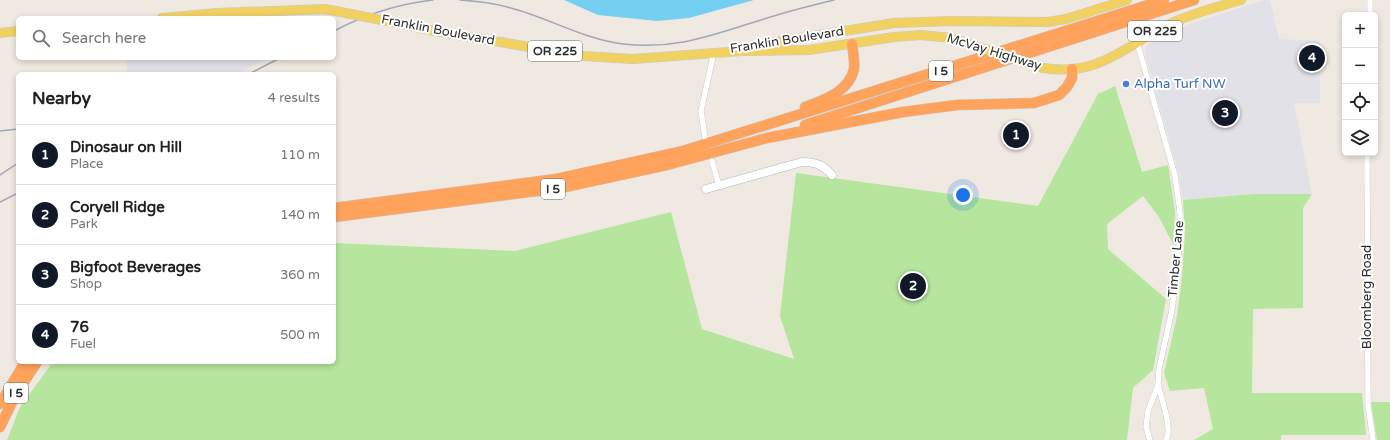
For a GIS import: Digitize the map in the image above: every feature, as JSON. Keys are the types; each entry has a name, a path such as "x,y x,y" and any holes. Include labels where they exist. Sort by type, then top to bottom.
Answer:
{"highway":[{"name":"I 5","path":"336,208 556,179 626,165 718,141 1164,0"},
{"name":"I 5","path":"336,217 561,188 653,168 767,138 860,106 1194,0"},
{"path":"718,141 823,100 838,92 848,82 854,68 852,44"},
{"path":"767,138 903,112 957,105 1034,103 1059,96 1067,87 1072,78 1072,69"},
{"name":"I 5","path":"0,404 24,364"},
{"name":"I 5","path":"0,427 16,394 36,364"}],"main road":[{"name":"Franklin Boulevard","path":"714,52 860,28 894,24 951,21 1048,22 1086,14 1127,0"},
{"name":"McVay Highway","path":"852,44 914,35 951,38 1043,68 1056,70 1072,69 1088,67 1105,61 1120,54 1137,42 1173,22 1241,0"},
{"name":"Franklin Boulevard","path":"184,16 217,13 325,9 434,31 595,57 648,58 714,52 809,50 852,44 853,34 860,28"},
{"path":"0,33 16,32"}],"street":[{"path":"1370,0 1370,12"},
{"name":"Timber Lane","path":"1137,42 1175,176 1180,212 1180,238 1172,310 1159,369 1158,385 1168,427 1168,437 1166,440"},
{"name":"Franklin Boulevard","path":"705,137 701,111 714,52"},
{"name":"Bloomberg Road","path":"1367,156 1368,405 1373,440"},
{"path":"712,161 719,185"},
{"path":"706,188 802,162 814,162 823,166 832,175"},
{"name":"Timber Lane","path":"1150,440 1146,427 1148,411 1158,385"}],"shaded area":[{"path":"1264,0 1270,0 1279,39 1320,41 1320,103 1294,103 1312,194 1254,194 1183,200 1179,175 1146,58 1146,49 1150,41 1174,29"},
{"path":"127,60 263,60 240,72 127,72"}],"green space":[{"path":"1115,86 1142,172 1168,165 1175,212 1174,246 1159,217 1143,196 1107,224 1108,249 1166,299 1153,370 1133,388 1127,440 7,440 20,407 52,364 336,364 336,243 515,251 671,212 702,329 794,359 780,316 796,173 1038,206 1098,94"},
{"path":"1254,194 1312,194 1303,208 1303,308 1253,309 1252,393 1362,393 1366,435 1281,435 1281,440 1194,440 1213,429 1204,388 1170,391 1164,373 1177,316 1182,277 1185,234 1183,200"},
{"path":"1371,402 1390,402 1390,440 1377,440"}],"water":[{"path":"564,0 754,0 689,18 657,21 598,15"}],"railway":[{"path":"336,30 370,15 394,7 433,0"},
{"path":"460,0 486,2 505,6 594,38 623,44 642,45 660,45 694,40 834,0"},
{"path":"253,72 276,60"},
{"path":"0,131 16,129"},
{"path":"0,175 16,164"},
{"path":"0,202 16,194"}],"place":[{"name":"76","path":"1312,58"},
{"name":"Alpha Turf NW","path":"1126,84"},
{"name":"Bigfoot Beverages","path":"1225,113"},
{"name":"Dinosaur on Hill","path":"1016,135"},
{"name":"Coryell Ridge","path":"913,286"}]}
